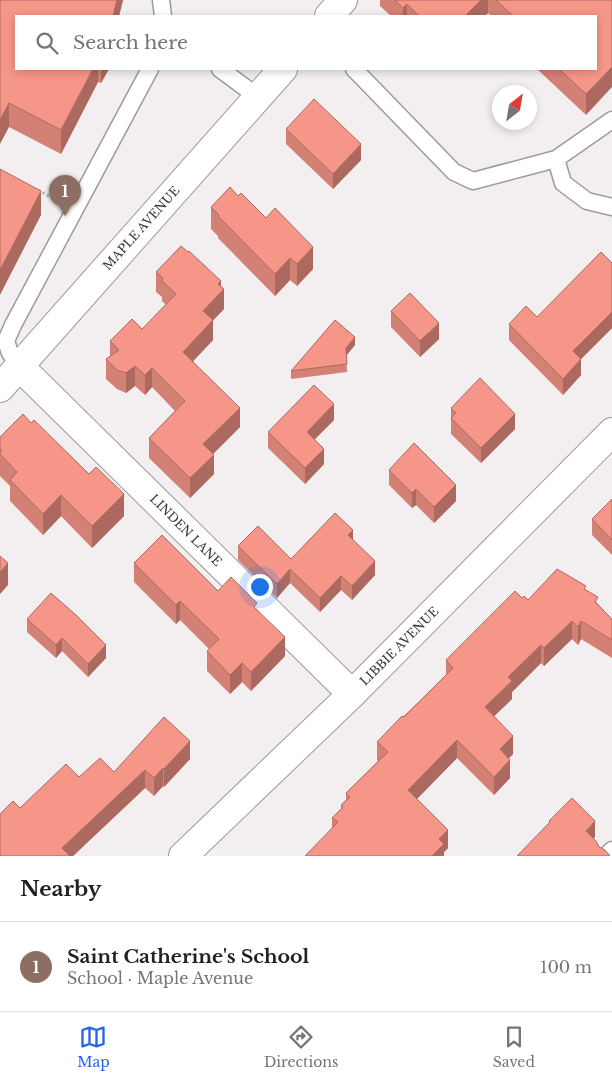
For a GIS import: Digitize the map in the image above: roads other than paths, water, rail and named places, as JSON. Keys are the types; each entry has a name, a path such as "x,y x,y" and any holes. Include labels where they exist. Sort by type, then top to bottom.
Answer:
{"street":[{"path":"330,15 344,0"},
{"name":"MAPLE AVENUE","path":"0,388 282,70"},
{"name":"LINDEN LANE","path":"19,366 352,694"},
{"name":"LIBBIE AVENUE","path":"182,856 352,694 612,432"}],"lane":[{"path":"162,0 163,15"},
{"path":"19,366 10,354 6,341 149,70"},
{"path":"221,70 258,97"},
{"path":"355,70 454,172 473,181 556,158 612,120"},
{"path":"556,158 563,183 587,201 612,207"},
{"path":"606,856 612,850"}],"place":[{"name":"Saint Catherine's School","path":"65,216"}]}
